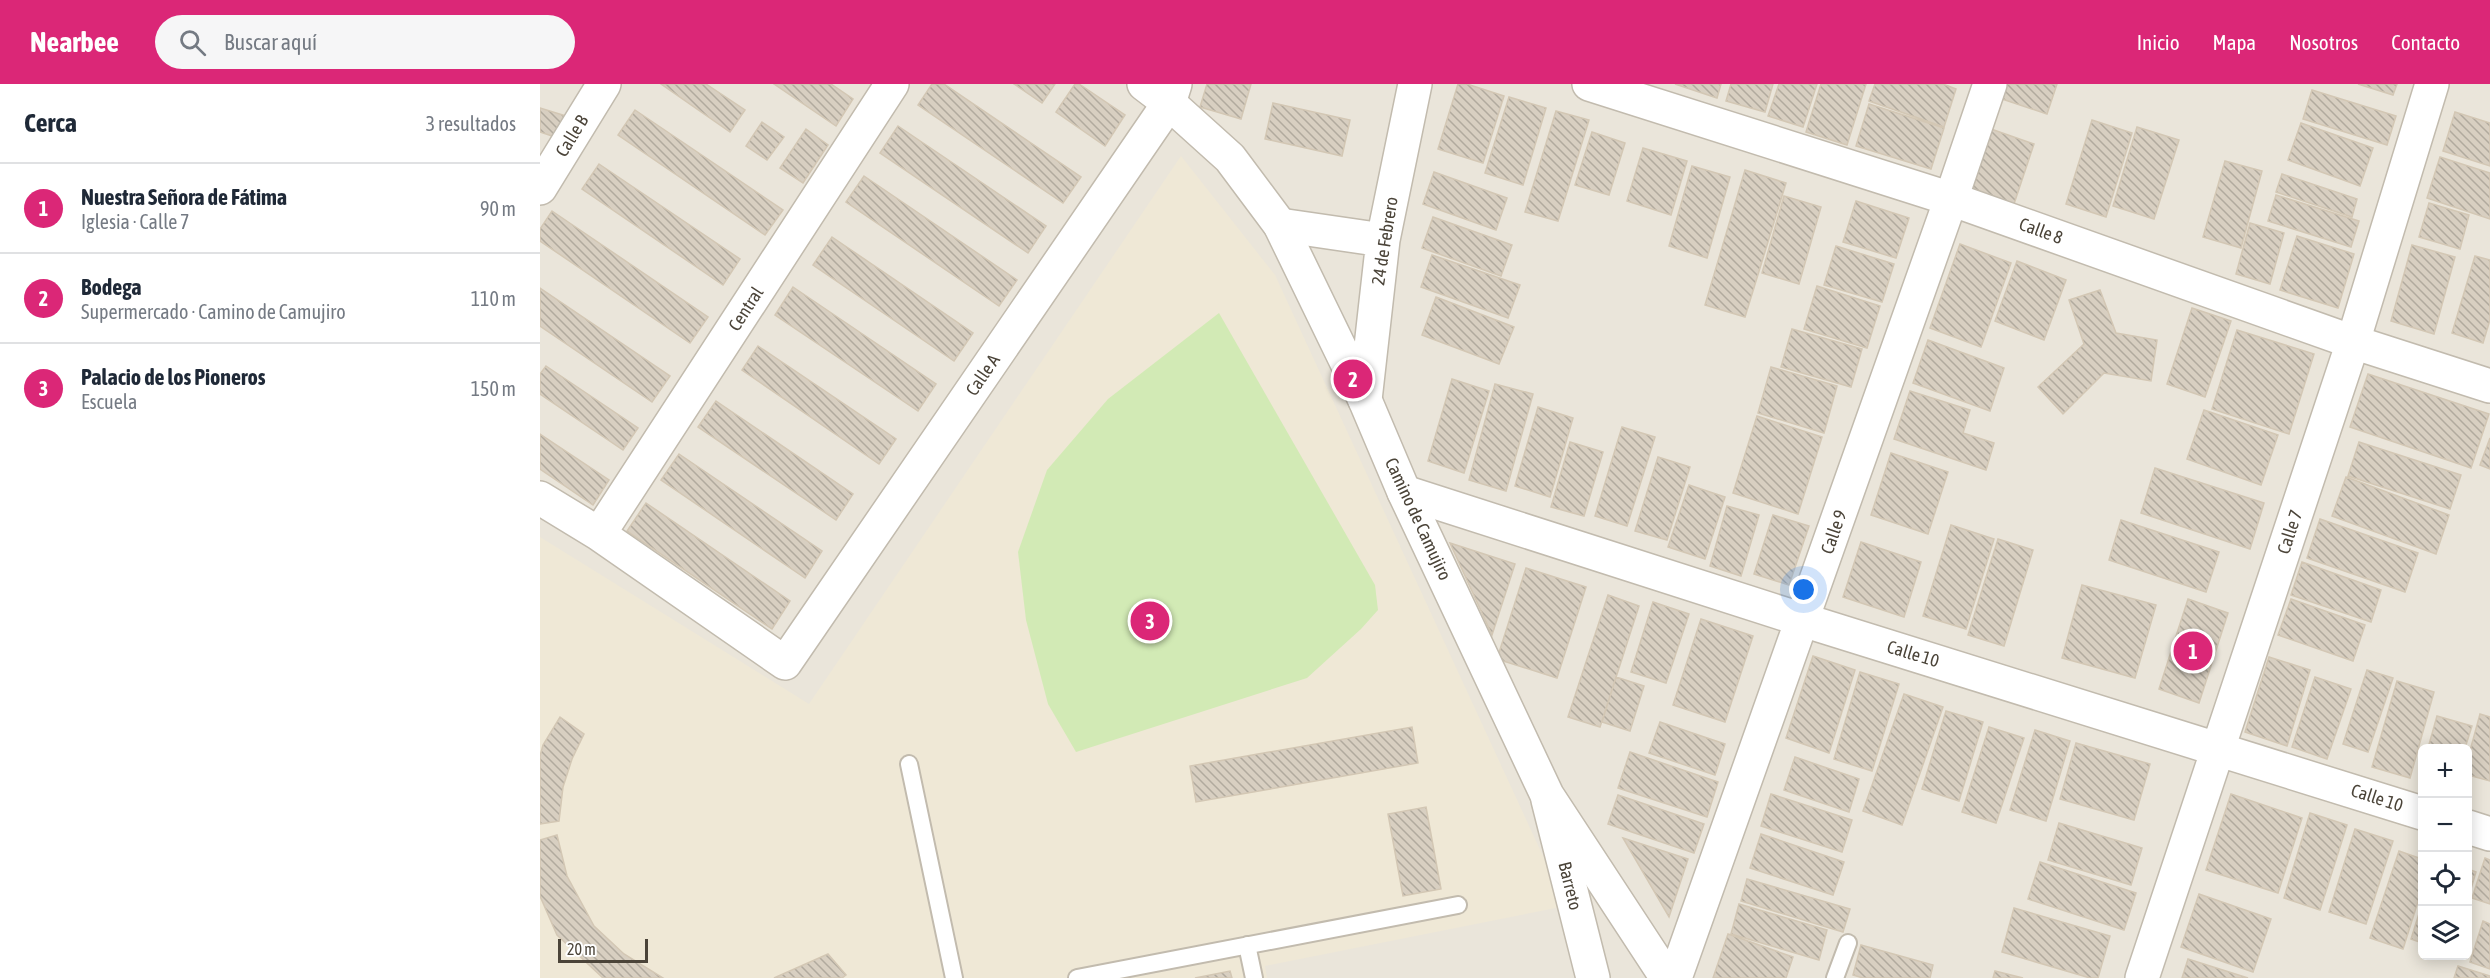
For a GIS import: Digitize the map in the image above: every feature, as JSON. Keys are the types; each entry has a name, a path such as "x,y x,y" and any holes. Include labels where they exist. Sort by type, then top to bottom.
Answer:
{"street":[{"name":"Calle B","path":"540,188 604,84"},
{"name":"Central","path":"598,534 892,84"},
{"name":"24 de Febrero","path":"1365,400 1383,240 1415,84"},
{"name":"Calle 8","path":"1589,84 1951,199 2353,342 2490,386"},
{"name":"Calle 9","path":"1675,978 1990,84"},
{"name":"Calle 7","path":"2142,978 2353,342 2432,84"},
{"name":"Calle A","path":"598,534 785,663 1163,90"},
{"name":"Camino de Camujiro","path":"1163,90 1230,158 1280,225 1365,400 1404,492 1547,795 1667,978"},
{"path":"1280,225 1383,240"},
{"name":"Calle 10","path":"1404,492 1803,620 2418,812"},
{"path":"540,498 598,534"},
{"name":"Barreto","path":"1547,795 1593,978"},
{"path":"2472,828 2490,834"}],"lane":[{"path":"909,764 954,978"},
{"path":"1077,978 1458,905"},
{"path":"1835,978 1848,943"},
{"path":"1247,945 1254,978"}],"shaded area":[{"path":"540,84 2490,84 2490,978 540,978"},
{"path":"1181,156 1275,275 1566,906 1265,966 1267,978 540,978 540,537 809,704"}],"green space":[{"path":"1219,313 1375,585 1378,610 1361,629 1307,678 1076,752 1048,704 1026,620 1018,552 1047,470 1108,399"}],"building":[{"path":"661,84 706,84 745,110 730,132"},
{"path":"774,84 831,84 853,99 836,126"},
{"path":"932,84 944,84 1081,177 1063,203 918,105"},
{"path":"1014,84 1055,84 1042,103"},
{"path":"1075,84 1079,84 1125,115 1105,146 1056,112"},
{"path":"1207,84 1251,84 1241,119 1200,107"},
{"path":"1458,84 1467,84 1504,96 1483,163 1438,149"},
{"path":"1675,84 1721,84 1717,98"},
{"path":"1731,84 1773,84 1765,112 1726,101"},
{"path":"1779,84 1817,84 1803,127 1768,116"},
{"path":"1821,84 1866,84 1847,145 1806,132"},
{"path":"1875,84 1943,84 1956,89 1944,127 1869,101"},
{"path":"2004,84 2057,84 2047,114 1999,98"},
{"path":"2358,84 2397,84 2393,95"},
{"path":"2312,90 2396,116 2387,145 2303,119"},
{"path":"1509,97 1546,108 1523,185 1485,173"},
{"path":"1273,103 1350,120 1342,156 1265,139"},
{"path":"1869,104 1944,128 1931,169 1856,146"},
{"path":"540,108 566,116 558,138 540,132"},
{"path":"635,110 783,210 765,235 618,135"},
{"path":"1556,111 1589,120 1558,221 1525,212"},
{"path":"2455,112 2490,123 2490,166 2443,151"},
{"path":"2092,120 2132,133 2106,217 2066,204"},
{"path":"762,122 784,137 767,160 746,146"},
{"path":"2301,123 2373,148 2360,186 2288,160"},
{"path":"898,126 1046,226 1028,253 880,153"},
{"path":"2137,127 2179,140 2154,219 2113,206"},
{"path":"806,129 828,145 803,183 780,168"},
{"path":"1991,129 2034,144 2013,207 1970,191"},
{"path":"1592,132 1625,143 1609,195 1575,185"},
{"path":"1643,148 1687,161 1671,215 1627,201"},
{"path":"2440,157 2490,173 2490,219 2427,198"},
{"path":"2225,161 2262,171 2241,248 2203,237"},
{"path":"599,164 740,259 723,285 582,189"},
{"path":"1692,166 1730,177 1707,258 1669,246"},
{"path":"1745,170 1786,183 1745,317 1705,305"},
{"path":"1434,172 1507,198 1496,230 1423,204"},
{"path":"2282,174 2357,199 2352,217 2276,192"},
{"path":"864,176 1017,280 999,306 846,202"},
{"path":"2276,195 2359,221 2351,247 2268,221"},
{"path":"1784,196 1821,207 1799,284 1762,273"},
{"path":"1856,201 1909,218 1896,258 1843,242"},
{"path":"2429,203 2469,215 2460,249 2419,237"},
{"path":"552,211 708,317 690,343 540,241 540,229"},
{"path":"1433,217 1512,245 1501,276 1422,248"},
{"path":"2250,223 2284,233 2270,284 2236,274"},
{"path":"2297,236 2354,254 2338,308 2280,290"},
{"path":"832,237 973,333 954,361 813,265"},
{"path":"1960,244 2011,263 1981,347 1930,328"},
{"path":"2412,245 2455,257 2434,334 2391,321"},
{"path":"1836,246 1894,264 1882,302 1824,285"},
{"path":"1432,255 1520,285 1508,318 1421,287"},
{"path":"2475,256 2490,260 2490,320 2483,343 2452,333"},
{"path":"2017,261 2066,280 2044,340 1995,321"},
{"path":"1817,286 1880,306 1867,348 1804,329"},
{"path":"793,287 936,384 918,411 775,315"},
{"path":"540,288 670,376 652,402 540,326"},
{"path":"2100,290 2116,333 2157,340 2151,381 2104,373 2063,414 2038,387 2084,344 2069,300"},
{"path":"1436,297 1514,327 1499,364 1422,335"},
{"path":"2192,308 2231,321 2205,397 2167,384"},
{"path":"1792,329 1862,349 1851,387 1781,367"},
{"path":"2237,330 2314,354 2289,434 2212,409"},
{"path":"1928,340 2004,368 1990,411 1913,383"},
{"path":"758,346 896,439 879,464 742,370"},
{"path":"546,366 638,428 623,450 540,394 540,374"},
{"path":"1771,367 1837,386 1824,433 1758,413"},
{"path":"2368,374 2489,414 2471,468 2350,427"},
{"path":"1452,379 1489,391 1464,473 1428,461"},
{"path":"1495,384 1533,394 1506,491 1469,480"},
{"path":"1910,391 1970,410 1963,433 1994,443 1986,470 1894,439"},
{"path":"716,401 853,494 836,520 698,427"},
{"path":"1538,407 1573,418 1550,497 1515,486"},
{"path":"2204,410 2278,435 2261,485 2187,459"},
{"path":"1757,416 1822,437 1798,514 1733,493"},
{"path":"1622,427 1655,437 1627,526 1595,516"},
{"path":"540,434 609,480 593,505 540,469"},
{"path":"2490,438 2490,469 2480,465"},
{"path":"1570,442 1603,452 1584,516 1551,507"},
{"path":"2359,442 2461,475 2450,509 2348,476"},
{"path":"1891,453 1948,472 1928,534 1871,515"},
{"path":"679,454 822,551 805,578 661,480"},
{"path":"1658,457 1690,467 1667,540 1635,531"},
{"path":"2155,468 2264,503 2250,549 2141,513"},
{"path":"2346,477 2449,515 2436,554 2332,516"},
{"path":"1689,485 1725,497 1705,559 1668,547"},
{"path":"646,503 790,601 772,629 627,531"},
{"path":"1727,506 1759,515 1741,576 1710,566"},
{"path":"1773,515 1809,526 1789,585 1754,574"},
{"path":"2320,519 2418,553 2405,592 2307,558"},
{"path":"2121,520 2219,552 2206,592 2109,560"},
{"path":"1951,525 1994,539 1966,629 1923,616"},
{"path":"1998,539 2033,550 2004,646 1968,635"},
{"path":"1861,542 1921,562 1904,617 1843,597"},
{"path":"1450,543 1515,564 1492,635"},
{"path":"2302,562 2381,590 2371,622 2291,595"},
{"path":"1526,568 1586,587 1557,678 1497,659"},
{"path":"2082,585 2156,605 2135,678 2062,658"},
{"path":"1608,595 1639,606 1600,727 1568,717"},
{"path":"2188,599 2228,613 2199,703 2159,689"},
{"path":"2291,599 2365,625 2353,661 2278,635"},
{"path":"1653,602 1689,614 1666,683 1631,672"},
{"path":"1701,619 1753,636 1725,722 1673,705"},
{"path":"1813,656 1855,670 1829,753 1786,738"},
{"path":"2269,657 2310,670 2287,746 2245,732"},
{"path":"2367,670 2393,678 2368,752 2343,744"},
{"path":"1860,672 1899,684 1872,771 1834,759"},
{"path":"1616,677 1644,686 1630,731 1602,722"},
{"path":"2315,677 2351,689 2327,759 2292,747"},
{"path":"2397,681 2434,692 2410,778 2372,767"},
{"path":"1904,694 1943,707 1902,825 1863,811"},
{"path":"1946,711 1983,722 1959,801 1922,789"},
{"path":"2480,714 2490,717 2490,781 2472,776 2472,744"},
{"path":"2437,716 2472,726 2466,744 2429,744"},
{"path":"560,717 584,734 572,759 563,787 559,821 540,824 540,756 543,745"},
{"path":"1660,722 1725,744 1715,775 1649,753"},
{"path":"1412,727 1418,763 1196,802 1190,766"},
{"path":"1989,727 2024,738 1996,823 1962,812"},
{"path":"2035,730 2070,741 2046,821 2010,810"},
{"path":"2076,743 2150,764 2134,820 2060,799"},
{"path":"1630,752 1718,782 1707,817 1618,788"},
{"path":"1795,757 1859,779 1849,812 1784,790"},
{"path":"1771,794 1852,820 1842,852 1761,826"},
{"path":"2231,794 2302,818 2278,893 2206,870"},
{"path":"1618,795 1704,824 1694,853 1608,824"},
{"path":"1426,807 1441,889 1403,896 1388,814"},
{"path":"2310,813 2347,825 2320,910 2284,898"},
{"path":"2059,823 2142,848 2131,885 2048,860"},
{"path":"2355,829 2393,841 2366,924 2329,912"},
{"path":"1761,834 1844,862 1833,895 1750,868"},
{"path":"557,835 567,876 594,926 624,954 663,978 603,978 557,935 540,896 540,840"},
{"path":"1623,838 1688,859 1669,917"},
{"path":"2399,851 2418,858 2418,902 2403,949 2370,938"},
{"path":"2485,858 2490,860 2490,904 2472,898"},
{"path":"2040,862 2136,893 2124,930 2028,899"},
{"path":"2472,870 2476,872 2472,886"},
{"path":"1747,879 1850,909 1843,932 1741,901"},
{"path":"2199,894 2271,919 2253,972 2181,947"},
{"path":"1739,904 1827,930 1819,960 1731,934"},
{"path":"2014,908 2110,936 2098,978 2090,978 2002,952"},
{"path":"2418,917 2418,942 2411,939"},
{"path":"2483,921 2490,924 2490,969 2470,962"},
{"path":"1728,934 1793,957 1786,978 1713,978"},
{"path":"1861,945 1933,965 1930,978 1863,978 1853,975"},
{"path":"828,954 846,975 842,978 774,978"},
{"path":"2188,959 2248,978 2182,978"},
{"path":"2458,966 2490,976 2490,978 2454,978"},
{"path":"1230,971 1232,978 1195,978"},
{"path":"1995,971 2023,978 1993,978"}],"place":[{"name":"Bodega","path":"1353,379"},
{"name":"Palacio de los Pioneros","path":"1150,621"},
{"name":"Nuestra Señora de Fátima","path":"2193,651"}]}
